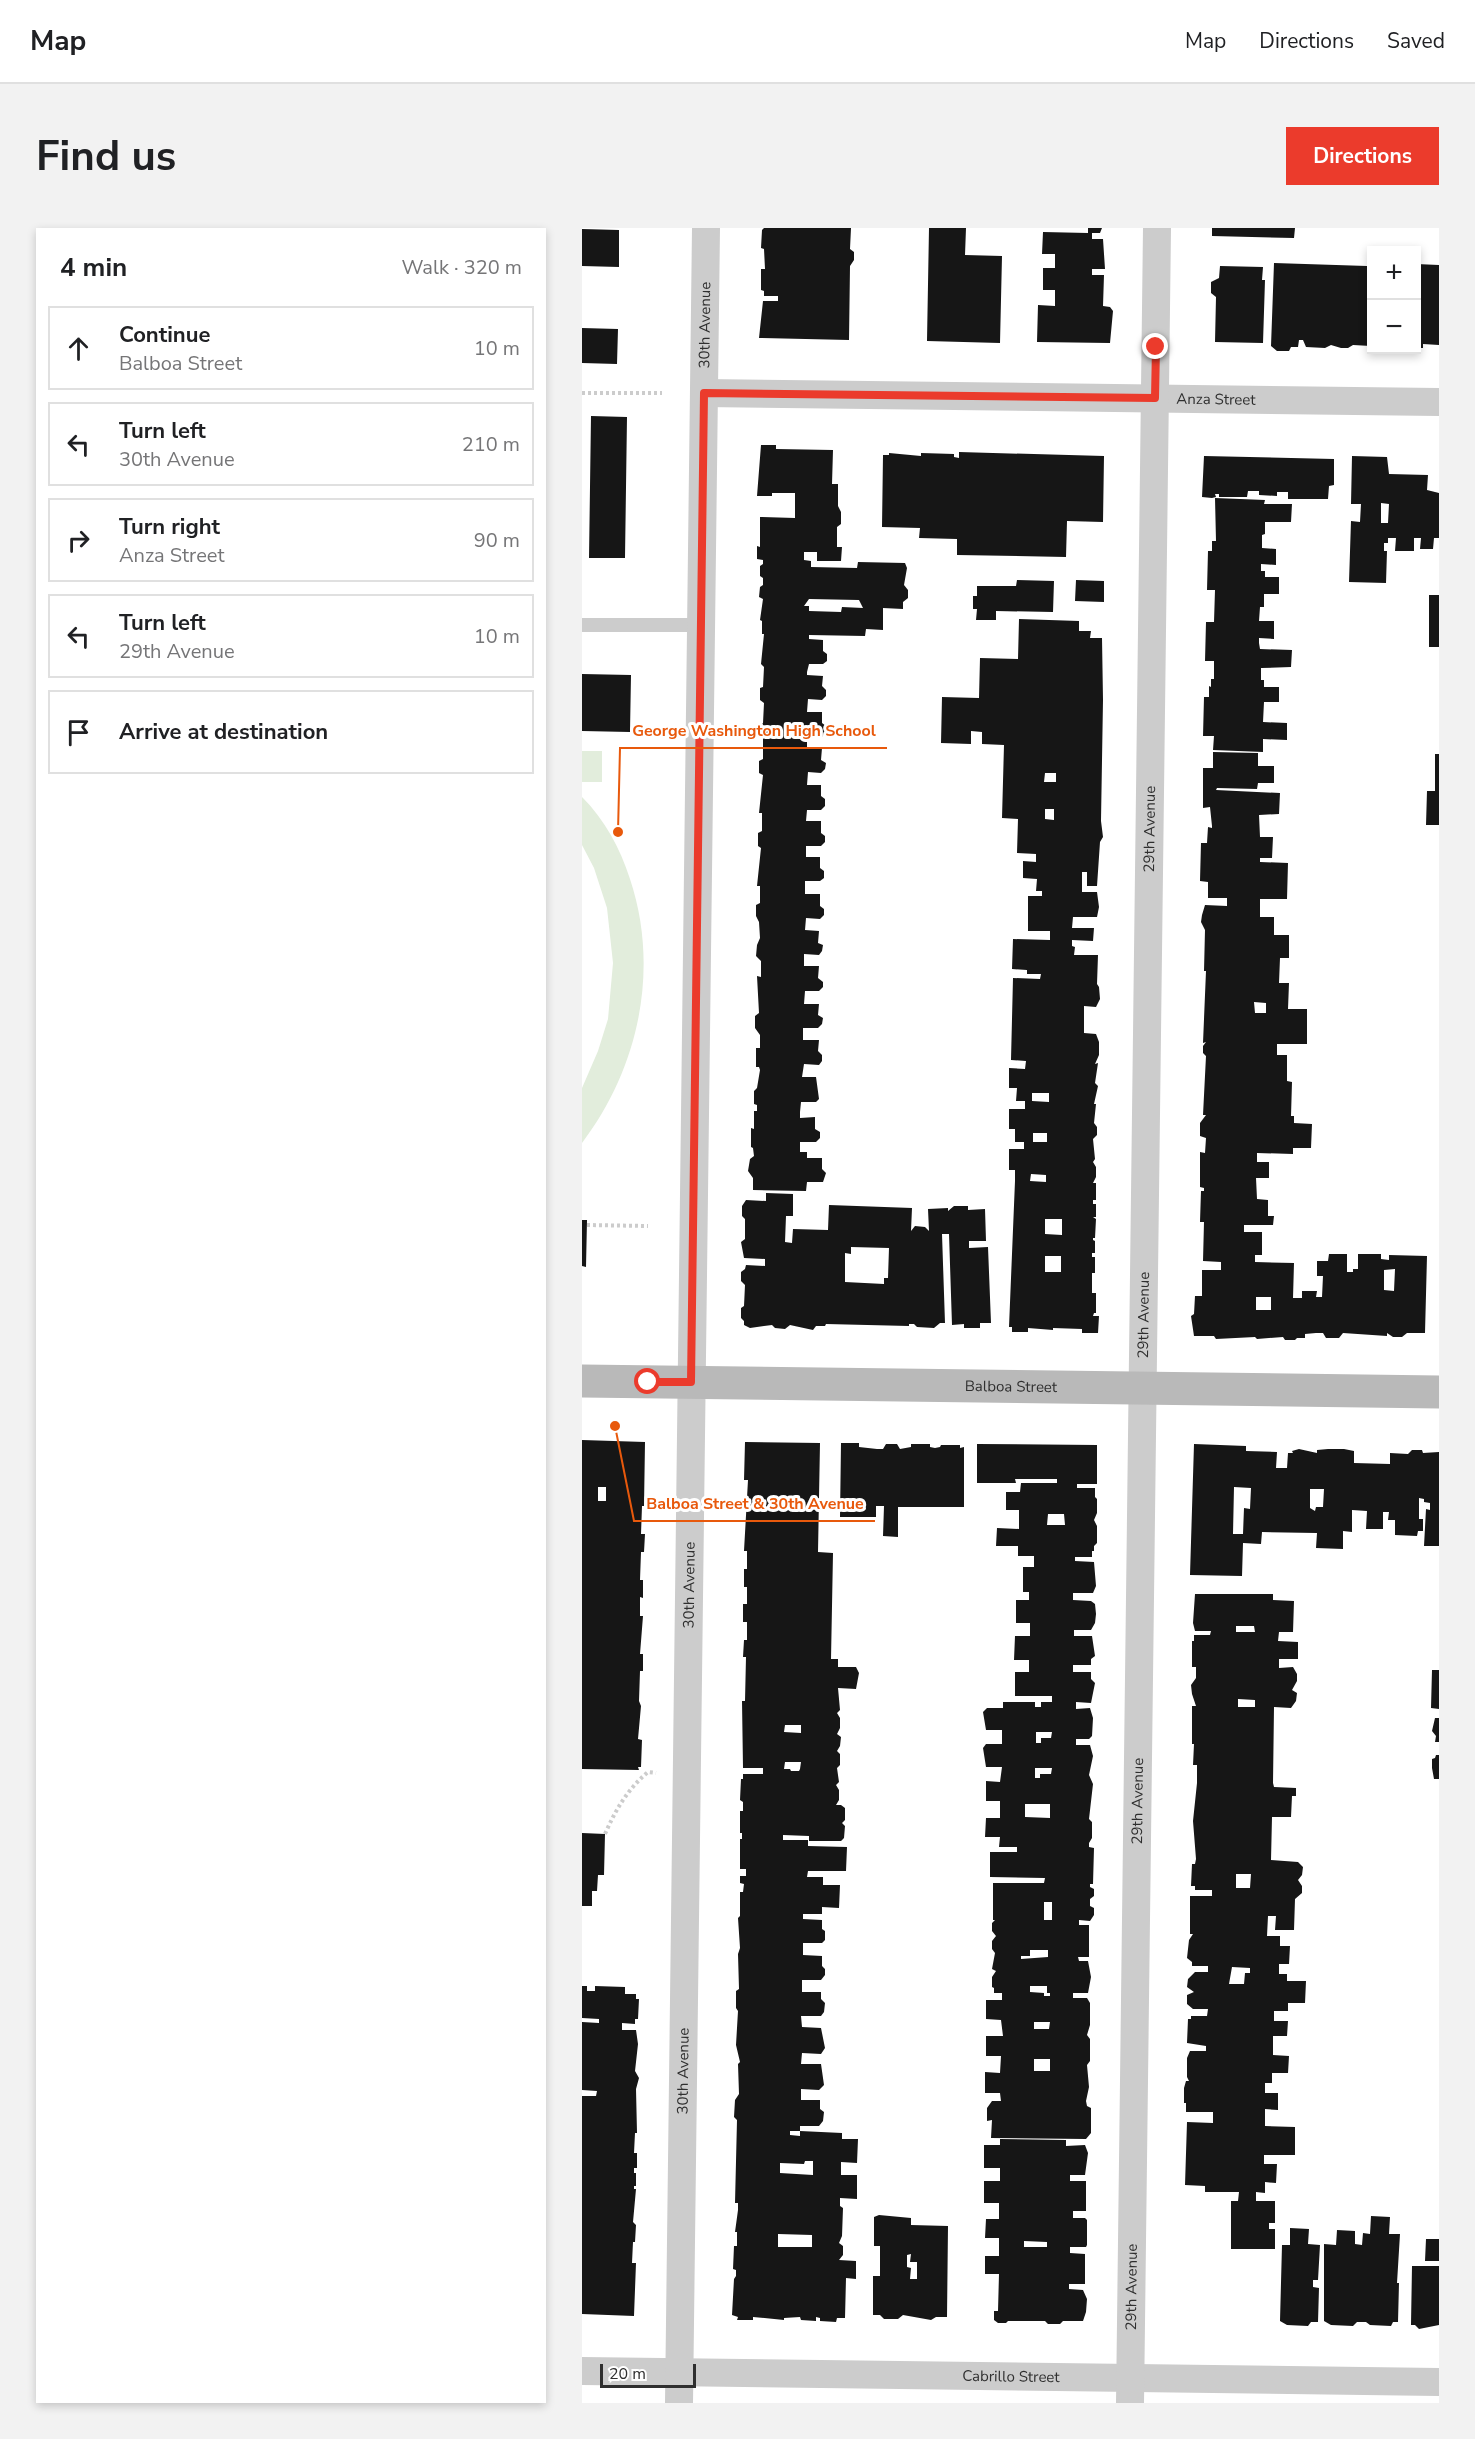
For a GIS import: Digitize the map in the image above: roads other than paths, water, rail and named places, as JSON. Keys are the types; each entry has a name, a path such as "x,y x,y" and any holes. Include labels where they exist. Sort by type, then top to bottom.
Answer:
{"street":[{"name":"30th Avenue","path":"679,2403 706,228"},
{"name":"29th Avenue","path":"1130,2390 1158,228"},
{"name":"Anza Street","path":"704,393 1439,402"},
{"name":"Balboa Street","path":"582,1381 1439,1392"},
{"name":"Cabrillo Street","path":"582,2371 679,2372 1130,2390 1439,2382"}],"lane":[{"path":"582,625 701,625"}],"place":[{"name":"George Washington High School","path":"618,832"},
{"name":"Balboa Street & 30th Avenue","path":"615,1426"}]}
